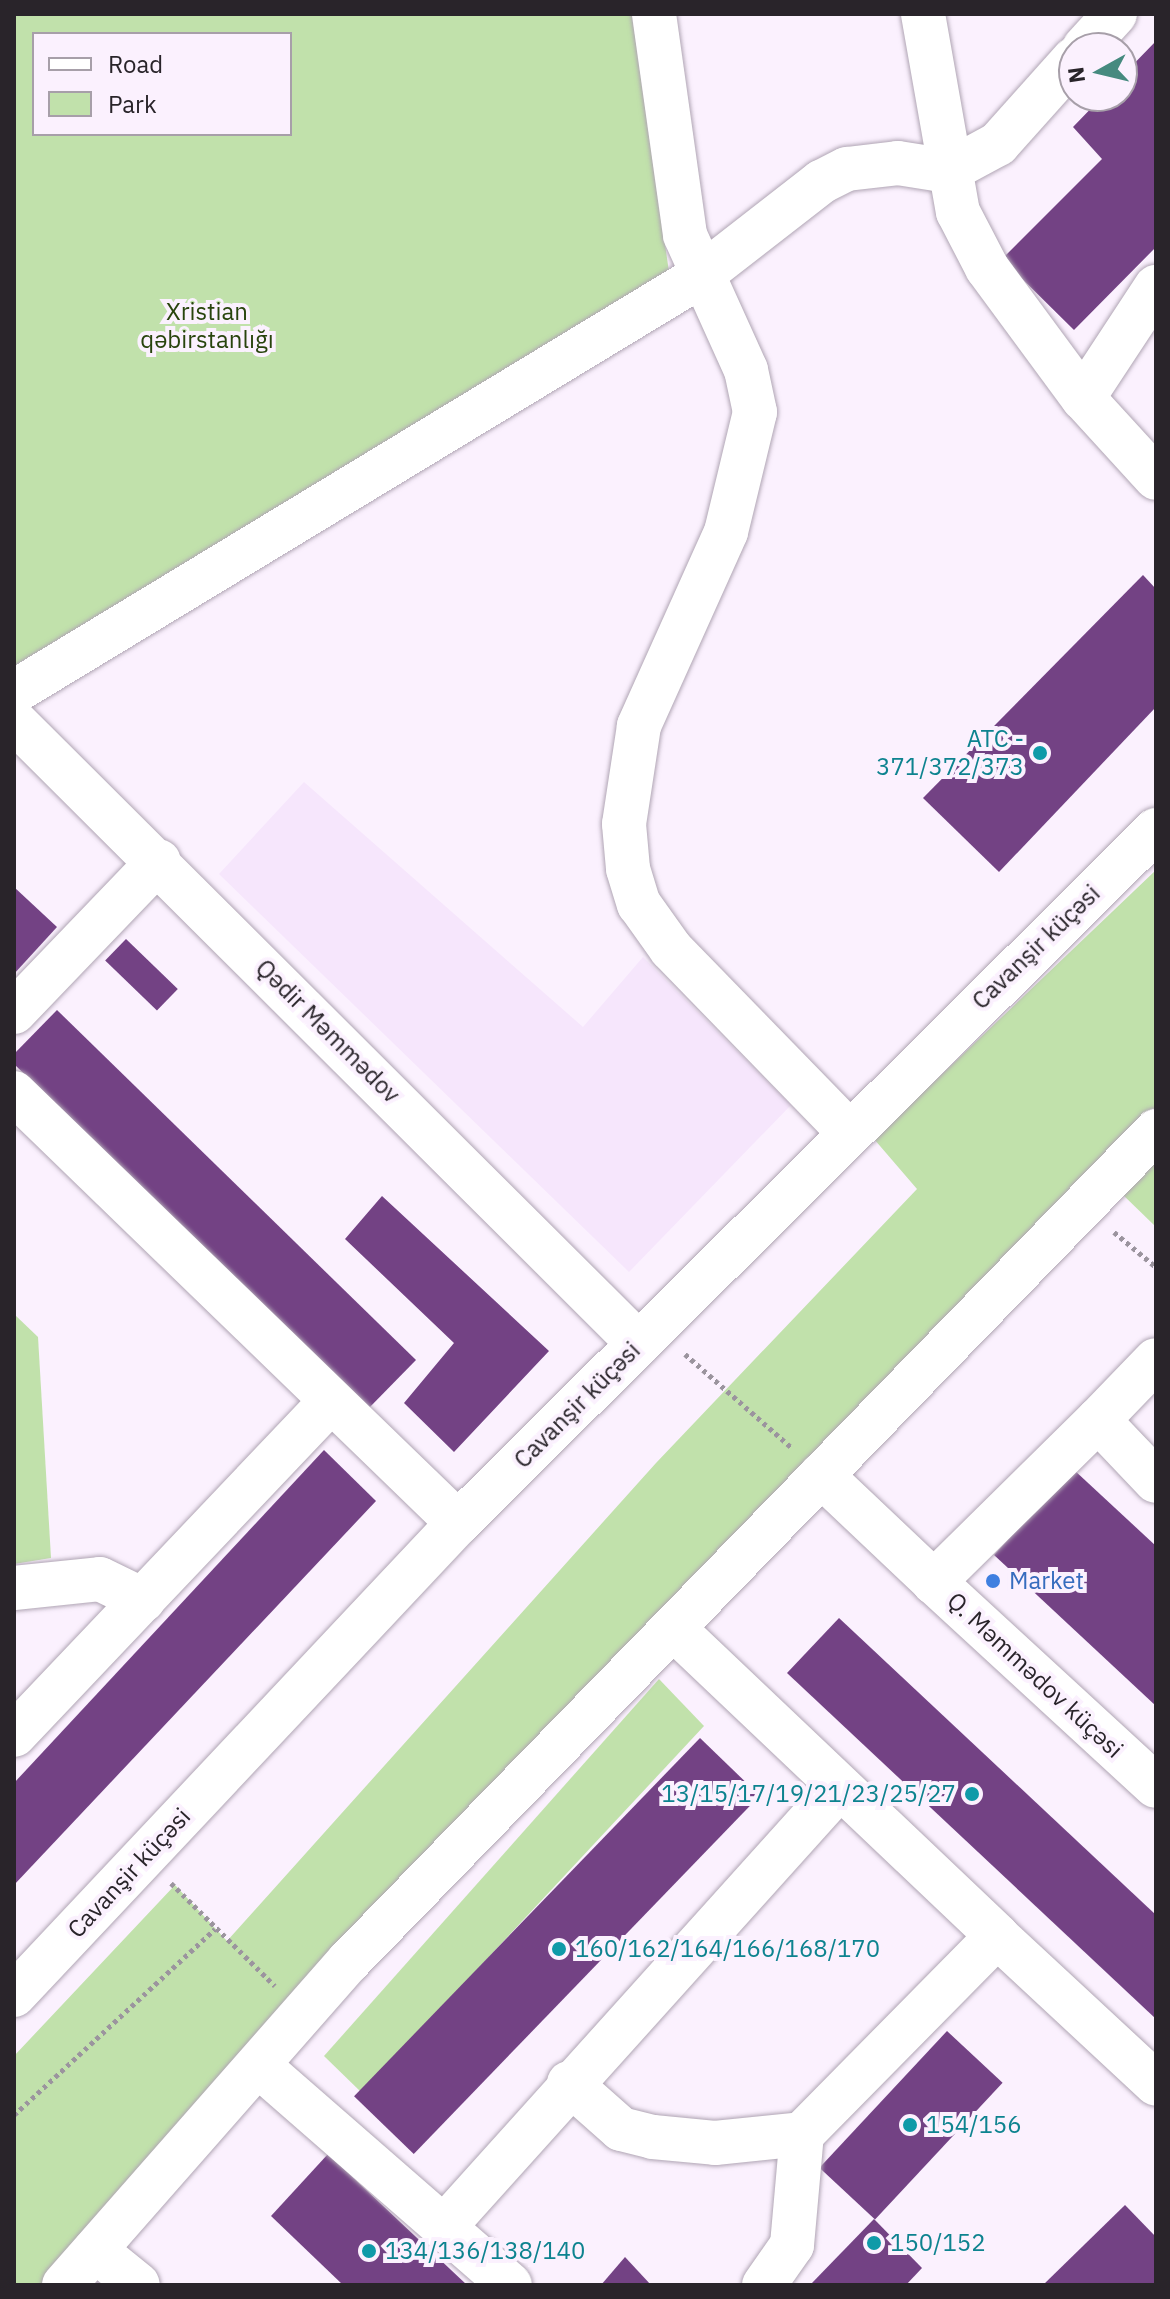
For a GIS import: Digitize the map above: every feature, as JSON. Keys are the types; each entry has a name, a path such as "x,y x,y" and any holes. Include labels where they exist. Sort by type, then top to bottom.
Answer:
{"street":[{"path":"654,14 675,187 699,277 746,370 755,412 726,532 639,726 624,824 628,869 639,904 671,949 848,1131"},
{"path":"923,14 948,171 958,212 987,268 1083,398 1156,478"},
{"path":"1099,32 1115,14"},
{"path":"14,692 699,277 847,169 898,163 948,171 998,144 1058,77"},
{"path":"1083,398 1156,287"},
{"name":"Qədir Məmmədov","path":"14,721 657,1345"},
{"name":"Cavanşir küçəsi","path":"14,1995 458,1523 657,1345 848,1131 1156,830"},
{"path":"14,1012 159,861"},
{"path":"14,1093 458,1523"},
{"path":"64,2285 259,2066 303,2012 1156,1131"},
{"name":"Q. Məmmədov küçəsi","path":"1156,1360 934,1582 1156,1786"},
{"path":"14,1735 331,1401"},
{"path":"1098,1420 1156,1481"},
{"path":"821,1475 934,1582"},
{"path":"14,1588 100,1579 143,1600"},
{"path":"674,1629 1156,2084"},
{"path":"443,2228 569,2083 840,1787"},
{"path":"764,2285 792,2245 802,2134 997,1936"},
{"path":"259,2066 510,2285"},
{"path":"569,2083 621,2129 653,2137 715,2143 802,2134"},
{"path":"95,2250 138,2285"}],"path":[{"path":"1082,1205 1156,1267"},
{"path":"657,1345 771,1429"},
{"path":"171,1882 262,1974"},
{"path":"14,2115 215,1929"}],"shaded area":[{"path":"304,782 583,1027 643,957 791,1105 629,1272 219,874"}],"green space":[{"name":"Xristian qəbirstanlığı","path":"14,14 632,14 669,272 14,666"},
{"path":"1156,870 1156,1111 51,2285 14,2285 14,2056 175,1885 227,1941 656,1463 917,1189 874,1139"},
{"path":"1156,1156 1156,1227 1120,1192"},
{"path":"14,1314 38,1337 51,1558 14,1564"},
{"path":"659,1679 704,1726 362,2093 324,2056"}],"building":[{"path":"1156,41 1156,247 1074,330 1002,259 1102,159 1073,127 1088,112 1138,112 1138,60"},
{"name":"ATC - 371/372/373","path":"1143,575 1156,589 1156,707 999,872 923,798"},
{"path":"14,887 57,927 14,974"},
{"path":"126,939 178,989 157,1011 105,961"},
{"path":"57,1010 416,1360 367,1410 14,1064 14,1054"},
{"path":"382,1196 549,1351 454,1452 404,1403 454,1343 345,1239"},
{"path":"324,1450 376,1501 14,1885 14,1783"},
{"path":"1073,1469 1156,1546 1156,1706 994,1555"},
{"name":"13/15/17/19/21/23/25/27","path":"839,1618 1156,1915 1156,2019 787,1673"},
{"name":"160/162/164/166/168/170","path":"700,1738 760,1796 414,2154 354,2096"},
{"name":"154/156","path":"947,2031 1003,2083 875,2220 819,2168"},
{"name":"134/136/138/140","path":"328,2154 467,2285 343,2285 271,2216"},
{"path":"1125,2205 1156,2237 1156,2285 1043,2285"},
{"name":"150/152","path":"874,2219 922,2268 906,2285 810,2285"},
{"path":"625,2257 651,2285 601,2285"}],"place":[{"name":"ATC - 371/372/373","path":"1040,753"},
{"name":"Market","path":"993,1581"},
{"name":"13/15/17/19/21/23/25/27","path":"972,1794"},
{"name":"160/162/164/166/168/170","path":"559,1949"},
{"name":"154/156","path":"910,2125"},
{"name":"150/152","path":"874,2243"},
{"name":"134/136/138/140","path":"369,2251"}]}
